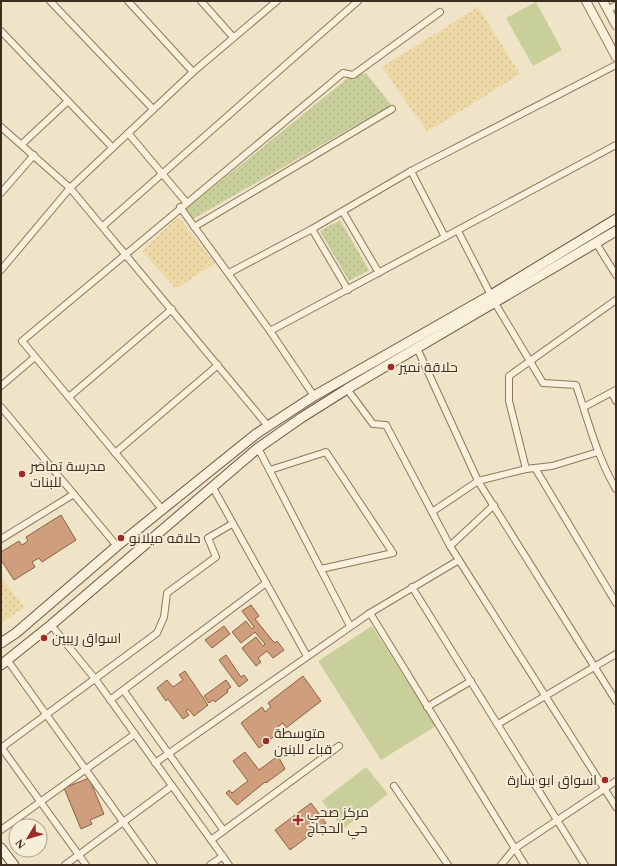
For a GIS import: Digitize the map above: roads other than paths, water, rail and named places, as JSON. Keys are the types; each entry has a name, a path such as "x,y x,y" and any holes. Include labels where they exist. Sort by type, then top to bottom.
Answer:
{"main road":[{"path":"4,663 51,625 258,448 301,418 417,348 616,219"},
{"path":"1,643 16,633 162,509 268,426 314,396 616,231"},
{"path":"1,848 14,865"}],"street":[{"path":"50,1 153,108"},
{"path":"128,1 193,72"},
{"path":"201,1 234,38"},
{"path":"1,270 70,188 153,108 276,1"},
{"path":"103,226 358,1"},
{"path":"586,1 616,57"},
{"path":"603,1 616,25"},
{"path":"608,10 616,5"},
{"path":"162,509 22,341 180,207 343,73 353,74 440,12"},
{"path":"1,31 112,147"},
{"path":"229,273 343,212 411,171 616,65"},
{"path":"22,144 68,101"},
{"path":"194,227 392,109"},
{"path":"1,127 34,154 70,188 126,253 268,426"},
{"path":"128,133 186,202"},
{"path":"270,331 616,145"},
{"path":"1,192 34,154"},
{"path":"411,171 445,237"},
{"path":"180,207 229,273 314,396"},
{"path":"343,212 379,273"},
{"path":"312,229 348,290"},
{"path":"458,231 493,299 543,383 576,385 598,452 607,474 616,489"},
{"path":"596,243 616,275"},
{"path":"526,469 510,401 509,376 616,300"},
{"path":"68,397 172,309"},
{"path":"417,348 478,481 616,701"},
{"path":"1,386 35,357"},
{"path":"115,453 218,365"},
{"path":"347,390 373,424 386,425 450,546 616,807"},
{"path":"584,407 614,392 616,401"},
{"path":"1,407 117,546"},
{"path":"258,448 350,626"},
{"path":"270,470 326,452 393,553 321,569"},
{"path":"432,512 478,481 526,469 552,466 598,452"},
{"path":"535,468 616,603"},
{"path":"212,486 307,656"},
{"path":"1,539 74,494"},
{"path":"450,546 494,505"},
{"path":"86,865 1,748 96,680 157,633 164,617 167,593 216,557 208,538 232,524"},
{"path":"156,763 350,626 412,587 459,560"},
{"path":"110,700 266,584"},
{"path":"412,587 556,820 586,865"},
{"path":"370,613 525,865"},
{"path":"51,625 96,680 229,865"},
{"path":"498,724 616,654"},
{"path":"4,663 47,715 154,865"},
{"path":"427,707 471,682"},
{"path":"124,691 224,831"},
{"path":"1,830 135,734"},
{"path":"211,840 339,746"},
{"path":"501,865 514,849 616,781"},
{"path":"65,865 124,823 172,786"},
{"path":"394,786 448,865"},
{"path":"210,865 223,856"}],"place":[{"name":"حلاقة نمير","path":"391,367"},
{"name":"مدرسة تماضر للبنات","path":"22,474"},
{"name":"حلاقه ميلانو","path":"121,538"},
{"name":"اسواق ريبين","path":"44,638"},
{"name":"متوسطة قباء للبنين","path":"266,741"},
{"name":"اسواق ابو سارة","path":"605,780"},
{"name":"مركز صحي حي الحجاج","path":"298,820"}]}
